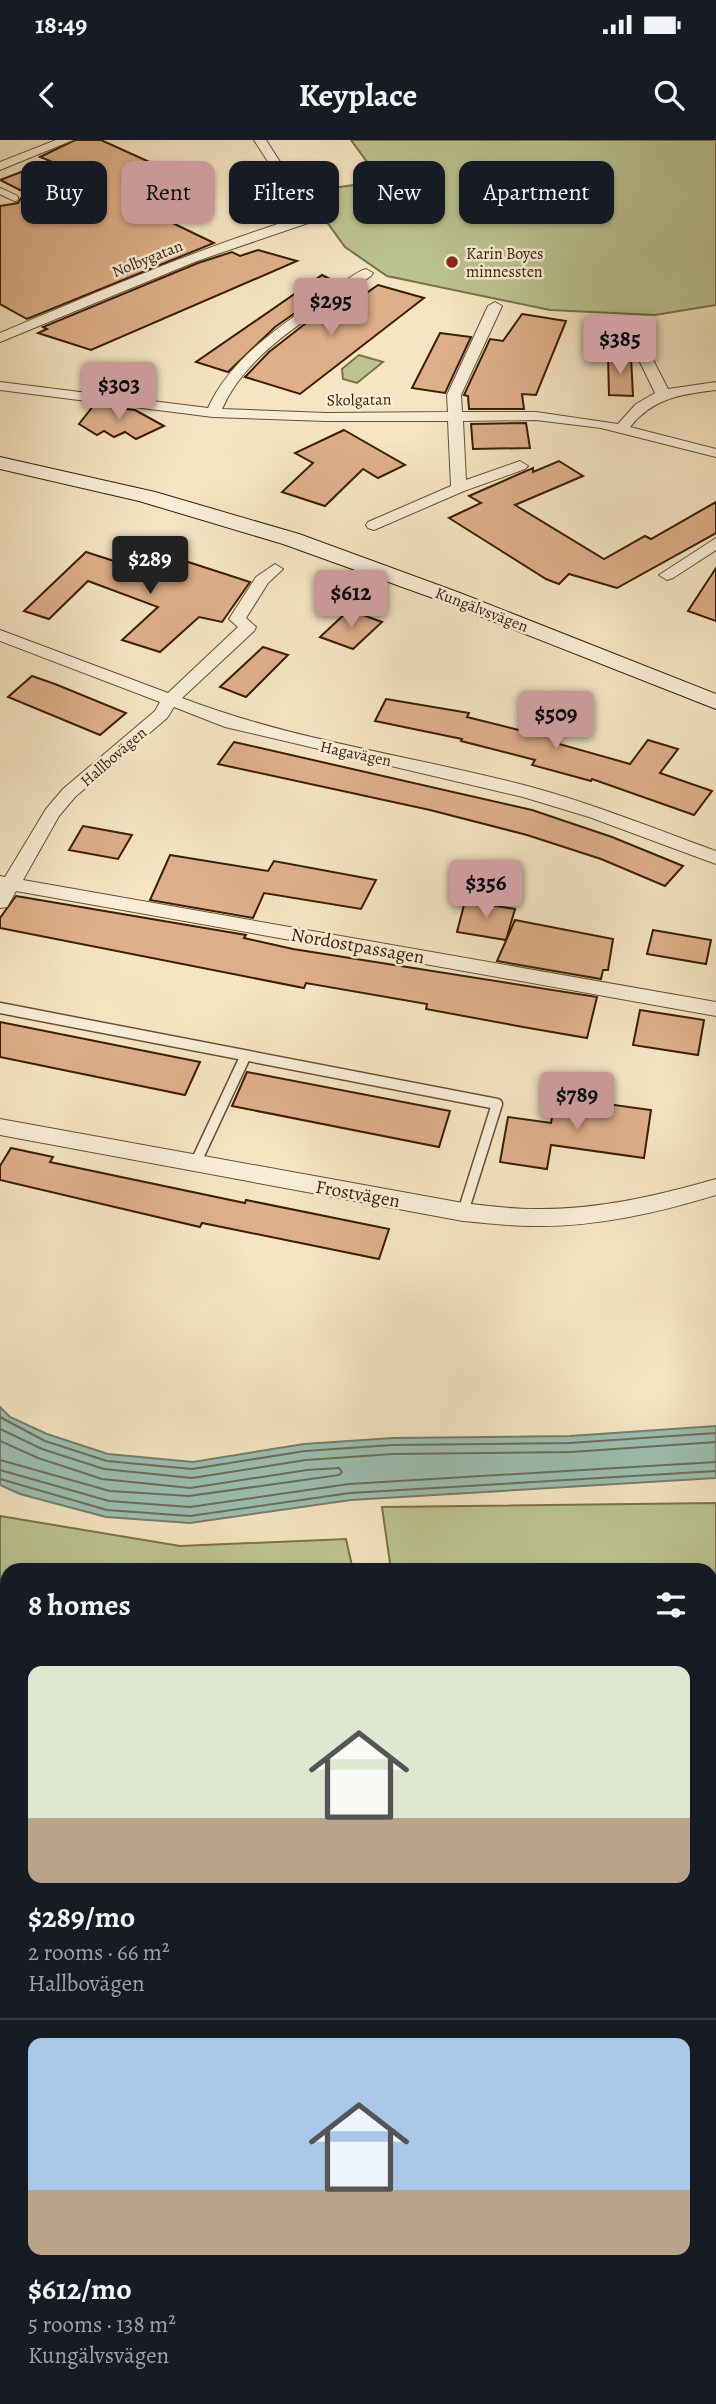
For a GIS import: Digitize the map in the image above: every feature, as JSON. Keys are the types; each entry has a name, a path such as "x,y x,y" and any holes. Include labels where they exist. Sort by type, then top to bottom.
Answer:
{"main road":[{"name":"Kungälvsvägen","path":"0,463 118,490 289,538 471,604 716,702"}],"street":[{"path":"0,166 67,140"},
{"name":"Nolbygatan","path":"0,338 255,234 310,218 260,140"},
{"path":"213,413 227,382 244,363 366,273"},
{"path":"459,488 460,463 454,395 495,306"},
{"path":"641,329 644,356 663,394"},
{"name":"Skolgatan","path":"0,386 213,413 326,417 536,416 622,428 716,453"},
{"path":"622,428 643,404 663,394 716,386"},
{"path":"374,525 459,488 520,466"},
{"path":"667,575 716,543"},
{"path":"248,627 237,619 262,580 275,569"},
{"name":"Hallbovägen","path":"0,902 5,883 69,793 161,714 170,700 248,627"},
{"name":"Hagavägen","path":"0,635 231,723 298,741 527,792 596,813 716,858"},
{"name":"Nordostpassagen","path":"5,883 716,1009"},
{"name":"Frostvägen","path":"0,1127 463,1212 535,1218 582,1217 659,1205 716,1187"}],"lane":[{"path":"0,191 15,198"},
{"path":"0,1009 497,1104 463,1212"},
{"path":"195,1164 246,1057"}],"green space":[{"path":"351,140 716,140 716,305 655,315 550,310 387,276 345,247 328,224 339,224 339,187 353,185 353,224 445,224 445,161 366,161"},
{"path":"359,355 383,362 357,383 343,379 342,369"},
{"path":"716,1503 716,1563 390,1563 382,1507"},
{"path":"0,1516 180,1546 346,1539 351,1563 0,1563"}],"water":[{"path":"0,1407 10,1417 47,1434 108,1454 193,1462 304,1444 393,1438 570,1436 716,1426 716,1478 351,1500 190,1523 106,1517 20,1494 0,1485"}],"building":[{"path":"75,140 101,140 147,161 121,161 121,224 175,224 214,243 27,319 0,304 0,206 18,203 21,198 21,224 107,224 107,161 50,161 40,157"},
{"path":"21,172 21,190 0,180"},
{"path":"258,250 297,261 91,350 38,333 47,329 43,327 198,263 232,252 240,256"},
{"path":"322,275 338,283 275,327 228,372 196,362"},
{"path":"378,285 424,298 300,394 245,377 269,352 310,320 353,291 362,296"},
{"path":"522,314 566,321 536,395 522,394 524,409 469,409 468,396 464,395 490,339 503,341"},
{"path":"440,333 471,337 445,393 412,388"},
{"path":"608,356 631,357 633,396 609,395"},
{"path":"94,405 135,410 164,426 136,439 125,432 114,437 104,431 97,435 79,424"},
{"path":"526,423 530,448 473,449 471,424"},
{"path":"344,430 405,465 378,478 363,469 325,506 282,492 313,463 295,453"},
{"path":"559,461 583,476 515,505 604,559 645,536 651,539 716,502 716,533 617,588 569,574 559,584 546,579 449,518 481,503 469,496 533,468 533,472"},
{"path":"86,552 167,578 185,561 250,582 222,622 199,617 160,652 122,640 158,607 88,581 49,619 24,611"},
{"path":"716,568 716,621 688,611"},
{"path":"349,610 382,622 353,649 320,637"},
{"path":"263,647 288,655 246,697 220,687"},
{"path":"32,676 126,713 100,735 8,697"},
{"path":"386,699 469,713 467,717 531,733 547,705 577,712 559,744 630,764 648,740 678,749 660,773 712,791 694,815 592,779 591,781 532,765 535,760 461,741 462,739 375,721"},
{"path":"234,742 532,810 612,837 683,866 665,886 601,859 527,835 430,810 218,764"},
{"path":"83,826 132,835 118,859 69,850"},
{"path":"170,855 268,871 274,861 376,880 361,909 264,893 253,918 150,900"},
{"path":"16,896 246,935 244,938 293,949 597,997 587,1038 523,1027 426,1009 427,1004 306,983 304,988 0,928 0,918"},
{"path":"465,901 515,909 506,940 457,932"},
{"path":"515,920 613,939 608,970 603,970 601,979 497,961"},
{"path":"653,930 711,940 706,964 647,954"},
{"path":"640,1010 704,1020 698,1055 633,1045"},
{"path":"0,1022 200,1062 185,1095 0,1057"},
{"path":"247,1072 450,1111 439,1147 232,1106"},
{"path":"556,1097 651,1110 644,1158 551,1145 547,1169 500,1162 508,1117 551,1123"},
{"path":"11,1148 53,1157 50,1162 245,1203 246,1200 389,1229 379,1259 202,1223 200,1227 0,1180 0,1166"}],"place":[{"name":"Karin Boyes minnessten","path":"452,262"}]}
